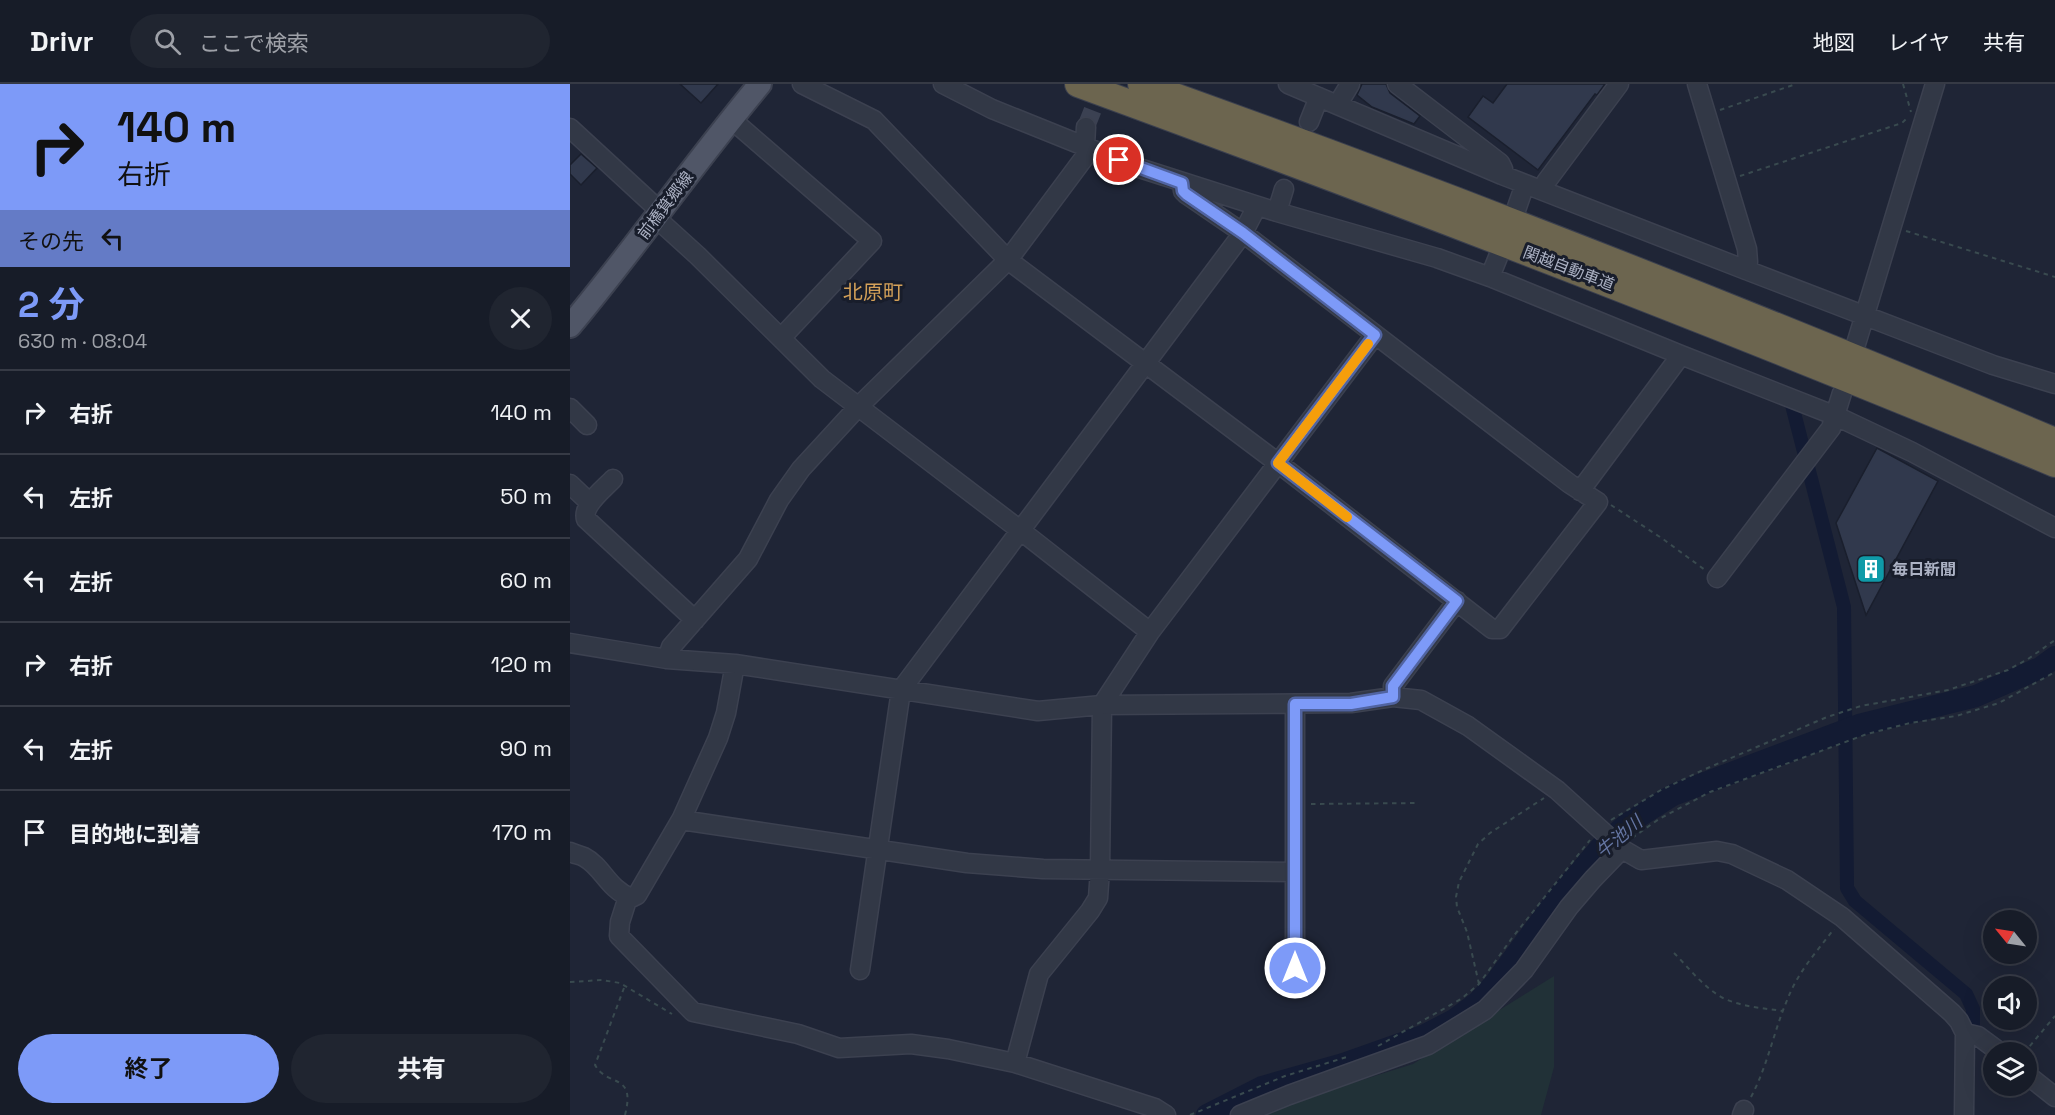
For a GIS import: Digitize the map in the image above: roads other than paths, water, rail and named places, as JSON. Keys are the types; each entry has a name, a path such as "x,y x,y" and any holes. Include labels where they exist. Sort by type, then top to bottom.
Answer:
{"highway":[{"name":"関越自動車道","path":"1077,84 1278,157 1693,316 2055,464"},
{"name":"関越自動車道","path":"1142,84 1288,136 1711,299 2055,441"}],"main road":[{"name":"前橋箕郷線","path":"570,326 760,84"}],"street":[{"path":"802,84 874,120 1008,260 1278,463 1492,629 1500,629 1598,502 1580,491 1243,233 1186,194 1182,183"},
{"path":"943,84 992,109 1136,167 1277,213 1437,258 1490,277 1836,416 1920,456 2055,528"},
{"path":"1288,84 1525,184 1993,365 2055,384"},
{"path":"1338,104 1350,84"},
{"path":"1397,84 1500,163 1503,169 1502,175"},
{"path":"1543,191 1546,182 1619,84"},
{"path":"1697,84 1747,249 1746,270"},
{"path":"1706,84 1755,250 1762,261"},
{"path":"1856,344 1891,227 1917,116 1935,84"},
{"path":"1309,122 1319,97"},
{"path":"731,119 872,241 781,338"},
{"path":"667,659 671,647 748,559 779,500 801,469 858,407 1008,260 1087,154 1084,146 1086,127"},
{"path":"570,128 822,379 1150,632"},
{"path":"1516,210 1525,184"},
{"path":"1277,213 1284,189"},
{"path":"860,970 901,690 1243,233 1257,206"},
{"path":"1490,277 1498,257"},
{"path":"1015,1063 1039,974 1098,898 1102,705 1150,632 1375,335"},
{"path":"1580,491 1681,355"},
{"path":"1717,578 1831,428 1842,393"},
{"path":"570,408 587,425"},
{"path":"613,479 590,503 585,511 586,519 695,620"},
{"path":"570,484 590,503"},
{"path":"1393,697 1393,686 1457,601"},
{"path":"570,643 667,659 735,664 1038,711 1102,705 1351,704 1393,697 1421,700 1468,726 1557,790 1620,847 1641,860 1717,851 1732,854 1787,880 1842,917 1959,1021 1965,1033 1964,1115"},
{"path":"570,852 591,862 615,890 631,898 637,894 681,820 718,738 726,713 735,664"},
{"path":"1295,704 1295,968"},
{"path":"681,820 967,863 1043,869 1295,872"},
{"path":"1240,1115 1428,1045 1485,1010 1524,970 1569,907 1620,847"},
{"path":"628,897 620,922 619,936 693,1012 798,1034 839,1048 911,1044 1015,1063 1155,1108 1166,1115"},
{"path":"1965,1033 1978,1035 1987,1042"},
{"path":"2037,1083 2055,1097"}],"waterway":[{"path":"1792,405 1844,607 1847,888 1855,901 1966,994 1973,1009 1973,1042"},
{"name":"牛池川","path":"1207,1115 1262,1087 1343,1064 1425,1035 1454,1020 1478,1002 1496,982 1560,895 1602,846 1627,824 1673,795 1859,725 1976,696 2040,668 2055,657"}],"tunnel":[{"path":"1086,127 1103,84"}],"place":[{"name":"毎日新聞","path":"1871,569"}],"district":[{"name":"北原町","path":"873,292"}]}
